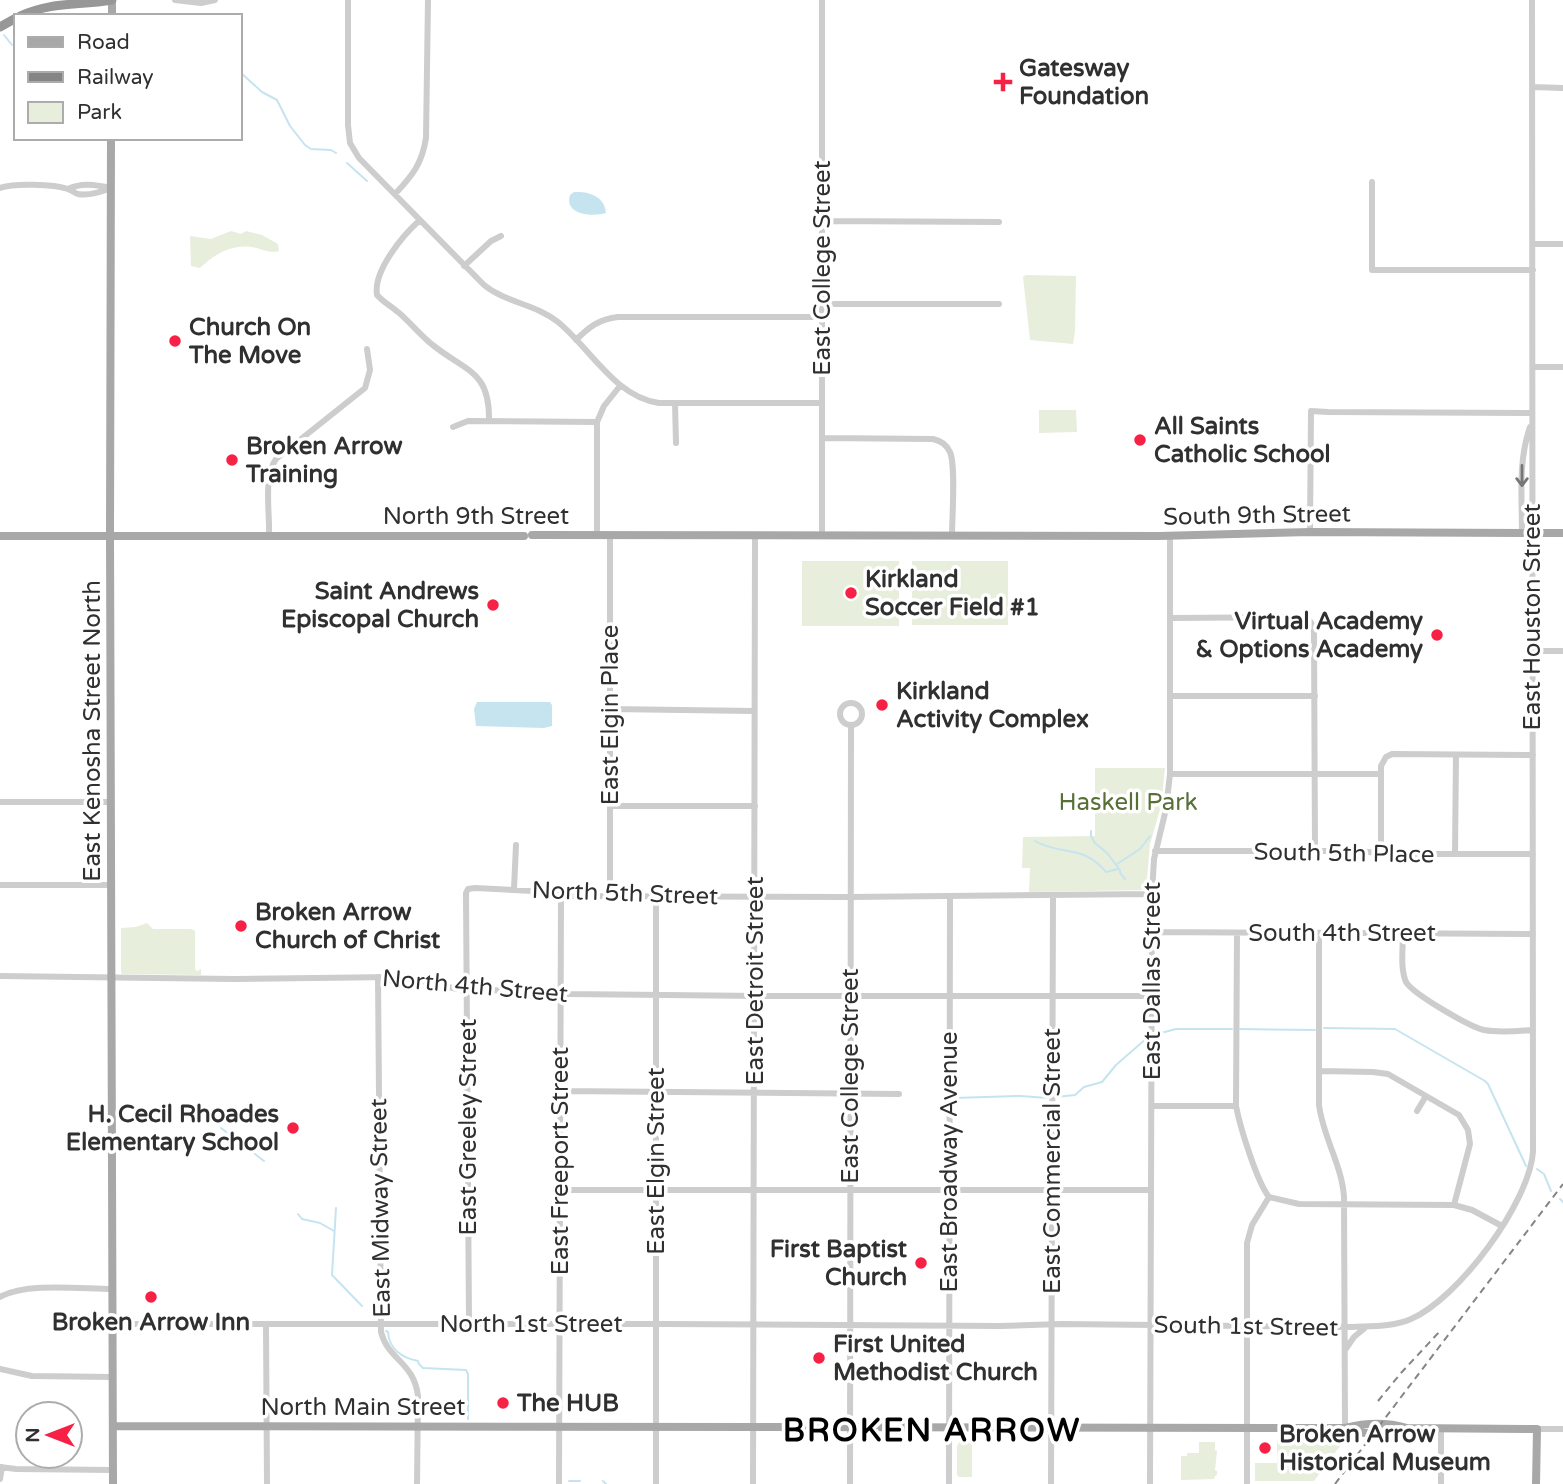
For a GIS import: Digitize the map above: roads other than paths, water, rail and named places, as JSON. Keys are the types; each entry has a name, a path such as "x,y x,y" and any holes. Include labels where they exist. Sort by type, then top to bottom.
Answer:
{"highway":[{"path":"25,14 52,5 112,0"}],"main road":[{"name":"East Kenosha Street North","path":"111,140 112,1373"},
{"name":"South 9th Street","path":"952,536 1170,536 1310,532 1522,533"},
{"name":"South 9th Street","path":"1532,533 1563,533"},
{"name":"North 9th Street","path":"0,536 952,536"},
{"path":"112,1373 113,1484"},
{"name":"North Main Street","path":"113,1426 1345,1428 1362,1424 1394,1424 1407,1429 1537,1429"},
{"path":"1536,1484 1537,1429"}],"street":[{"path":"175,0 201,3 215,0"},
{"path":"348,0 350,143 359,158 488,289 541,311 558,322 620,386 643,399 659,403 822,403"},
{"path":"395,194 416,169 426,138 428,0"},
{"name":"East College Street","path":"822,0 822,536"},
{"name":"East Houston Street","path":"1502,1226 1524,1188 1533,1160 1532,0"},
{"path":"1532,87 1563,88"},
{"path":"1372,182 1372,270 1532,270"},
{"path":"0,188 19,184 68,188 77,194 95,194 111,188"},
{"path":"420,220 398,243 387,260 376,293 433,346 467,367 476,376 488,397 489,421"},
{"path":"822,221 999,222"},
{"path":"464,266 491,241 501,236"},
{"path":"1533,244 1563,244"},
{"path":"822,304 999,304"},
{"path":"576,340 595,323 618,317 822,317"},
{"path":"269,535 269,479 273,463 365,388 371,363 367,349"},
{"path":"1533,367 1563,367"},
{"path":"597,535 597,422 604,406 620,386"},
{"path":"675,403 676,443"},
{"path":"1310,532 1311,411 1532,413"},
{"path":"453,427 468,421 597,422"},
{"path":"1522,533 1522,465 1525,441 1532,421"},
{"path":"822,438 927,439 941,442 947,447 952,460 952,536"},
{"name":"South 9th Street","path":"1522,533 1532,533"},
{"name":"East Elgin Place","path":"610,535 610,895"},
{"name":"East Detroit Street","path":"752,1484 755,536"},
{"name":"East Dallas Street","path":"1150,1484 1152,894 1155,851 1166,809 1170,774 1170,536"},
{"path":"1170,618 1303,617 1314,627 1315,852"},
{"path":"1532,651 1563,651"},
{"path":"1170,696 1315,696"},
{"path":"610,709 754,711"},
{"name":"East College Street","path":"850,726 850,1484"},
{"path":"1381,853 1380,774 1384,758 1392,754 1533,755"},
{"path":"1455,854 1456,755"},
{"path":"1170,774 1380,774"},
{"path":"0,802 111,802"},
{"path":"610,806 755,806"},
{"path":"514,889 516,845"},
{"name":"South 5th Place","path":"1155,851 1533,854"},
{"path":"0,885 111,885"},
{"name":"North 5th Street","path":"468,889 514,889 561,894 850,897 1152,894"},
{"name":"East Greeley Street","path":"468,889 469,1324"},
{"name":"East Freeport Street","path":"559,1484 561,894"},
{"name":"East Elgin Street","path":"656,895 656,1484"},
{"name":"East Commercial Street","path":"1051,1484 1053,895"},
{"name":"East Broadway Avenue","path":"949,1484 950,896"},
{"name":"South 4th Street","path":"1152,932 1533,934"},
{"path":"1237,933 1236,1106 1265,1193 1269,1197 1299,1204 1454,1205 1472,1210 1502,1226"},
{"path":"1320,933 1320,1113 1342,1176 1344,1205 1345,1428"},
{"path":"1403,933 1404,974 1408,985 1418,994 1474,1027 1489,1030 1533,1030"},
{"name":"North 4th Street","path":"0,976 244,979 378,977 409,978 467,990 568,994 950,996"},
{"name":"East Midway Street","path":"378,977 381,1332 385,1344 413,1376 418,1396 417,1484"},
{"path":"950,996 1152,996"},
{"path":"1320,1071 1383,1072 1459,1115 1466,1124 1470,1137 1454,1205"},
{"path":"560,1091 899,1094"},
{"path":"1417,1111 1426,1096"},
{"path":"1152,1106 1236,1106"},
{"path":"560,1190 1151,1190"},
{"path":"1247,1484 1247,1255 1252,1225 1269,1197"},
{"name":"South 1st Street","path":"949,1325 1345,1327 1402,1323 1432,1307 1459,1282 1502,1226"},
{"path":"0,1297 25,1289 112,1289"},
{"name":"North 1st Street","path":"112,1324 949,1325"},
{"path":"266,1325 267,1484"},
{"path":"1345,1351 1354,1337 1368,1326"},
{"path":"0,1368 32,1376 112,1373"},
{"path":"1441,1429 1441,1484"},
{"path":"1537,1429 1563,1429"},
{"path":"0,1479 1,1467 113,1470"}],"water":[{"path":"574,192 595,196 603,202 606,213 594,215 575,211 569,202 570,195"},
{"path":"477,702 550,702 552,726 476,726 474,709"}],"waterway":[{"path":"4,35 12,45"},
{"path":"242,74 262,92 277,100 290,126 305,145 311,149 331,150 336,153"},
{"path":"347,163 367,181"},
{"path":"1091,831 1095,843 1107,853 1125,879"},
{"path":"1117,864 1140,849 1150,836"},
{"path":"1035,841 1089,857 1106,872 1118,869"},
{"path":"1324,1028 1395,1029 1485,1081 1526,1166"},
{"path":"1157,1034 1176,1029 1232,1029"},
{"path":"1240,1029 1315,1030"},
{"path":"1056,1097 1075,1095 1084,1087 1102,1082 1116,1065 1147,1038"},
{"path":"953,1098 1048,1098"},
{"path":"221,1128 264,1161"},
{"path":"1537,1169 1544,1174 1551,1191"},
{"path":"1560,1199 1563,1202"},
{"path":"336,1208 332,1275 362,1306"},
{"path":"298,1214 302,1219 320,1223 334,1231"},
{"path":"386,1331 397,1352 418,1361 423,1368 466,1370 468,1419"},
{"path":"569,1481 580,1481"},
{"path":"603,1481 606,1484"}],"railway":[{"path":"1335,1484 1563,1184"},
{"path":"1378,1401 1441,1330"}],"place":[{"name":"Gatesway Foundation","path":"1003,82"},
{"name":"Church On The Move","path":"175,341"},
{"name":"All Saints Catholic School","path":"1140,440"},
{"name":"Broken Arrow Training","path":"232,460"},
{"name":"Kirkland Soccer Field #1","path":"851,593"},
{"name":"Saint Andrews Episcopal Church","path":"493,605"},
{"name":"Virtual Academy & Options Academy","path":"1437,635"},
{"name":"Kirkland Activity Complex","path":"882,705"},
{"name":"Broken Arrow Church of Christ","path":"241,926"},
{"name":"H. Cecil Rhoades Elementary School","path":"293,1128"},
{"name":"First Baptist Church","path":"921,1263"},
{"name":"Broken Arrow Inn","path":"151,1297"},
{"name":"First United Methodist Church","path":"819,1358"},
{"name":"The HUB","path":"503,1403"},
{"name":"Broken Arrow Historical Museum","path":"1265,1448"}],"district":[{"name":"BROKEN ARROW","path":"932,1430"}],"park label":[{"name":"Haskell Park","path":"1128,802"}]}
